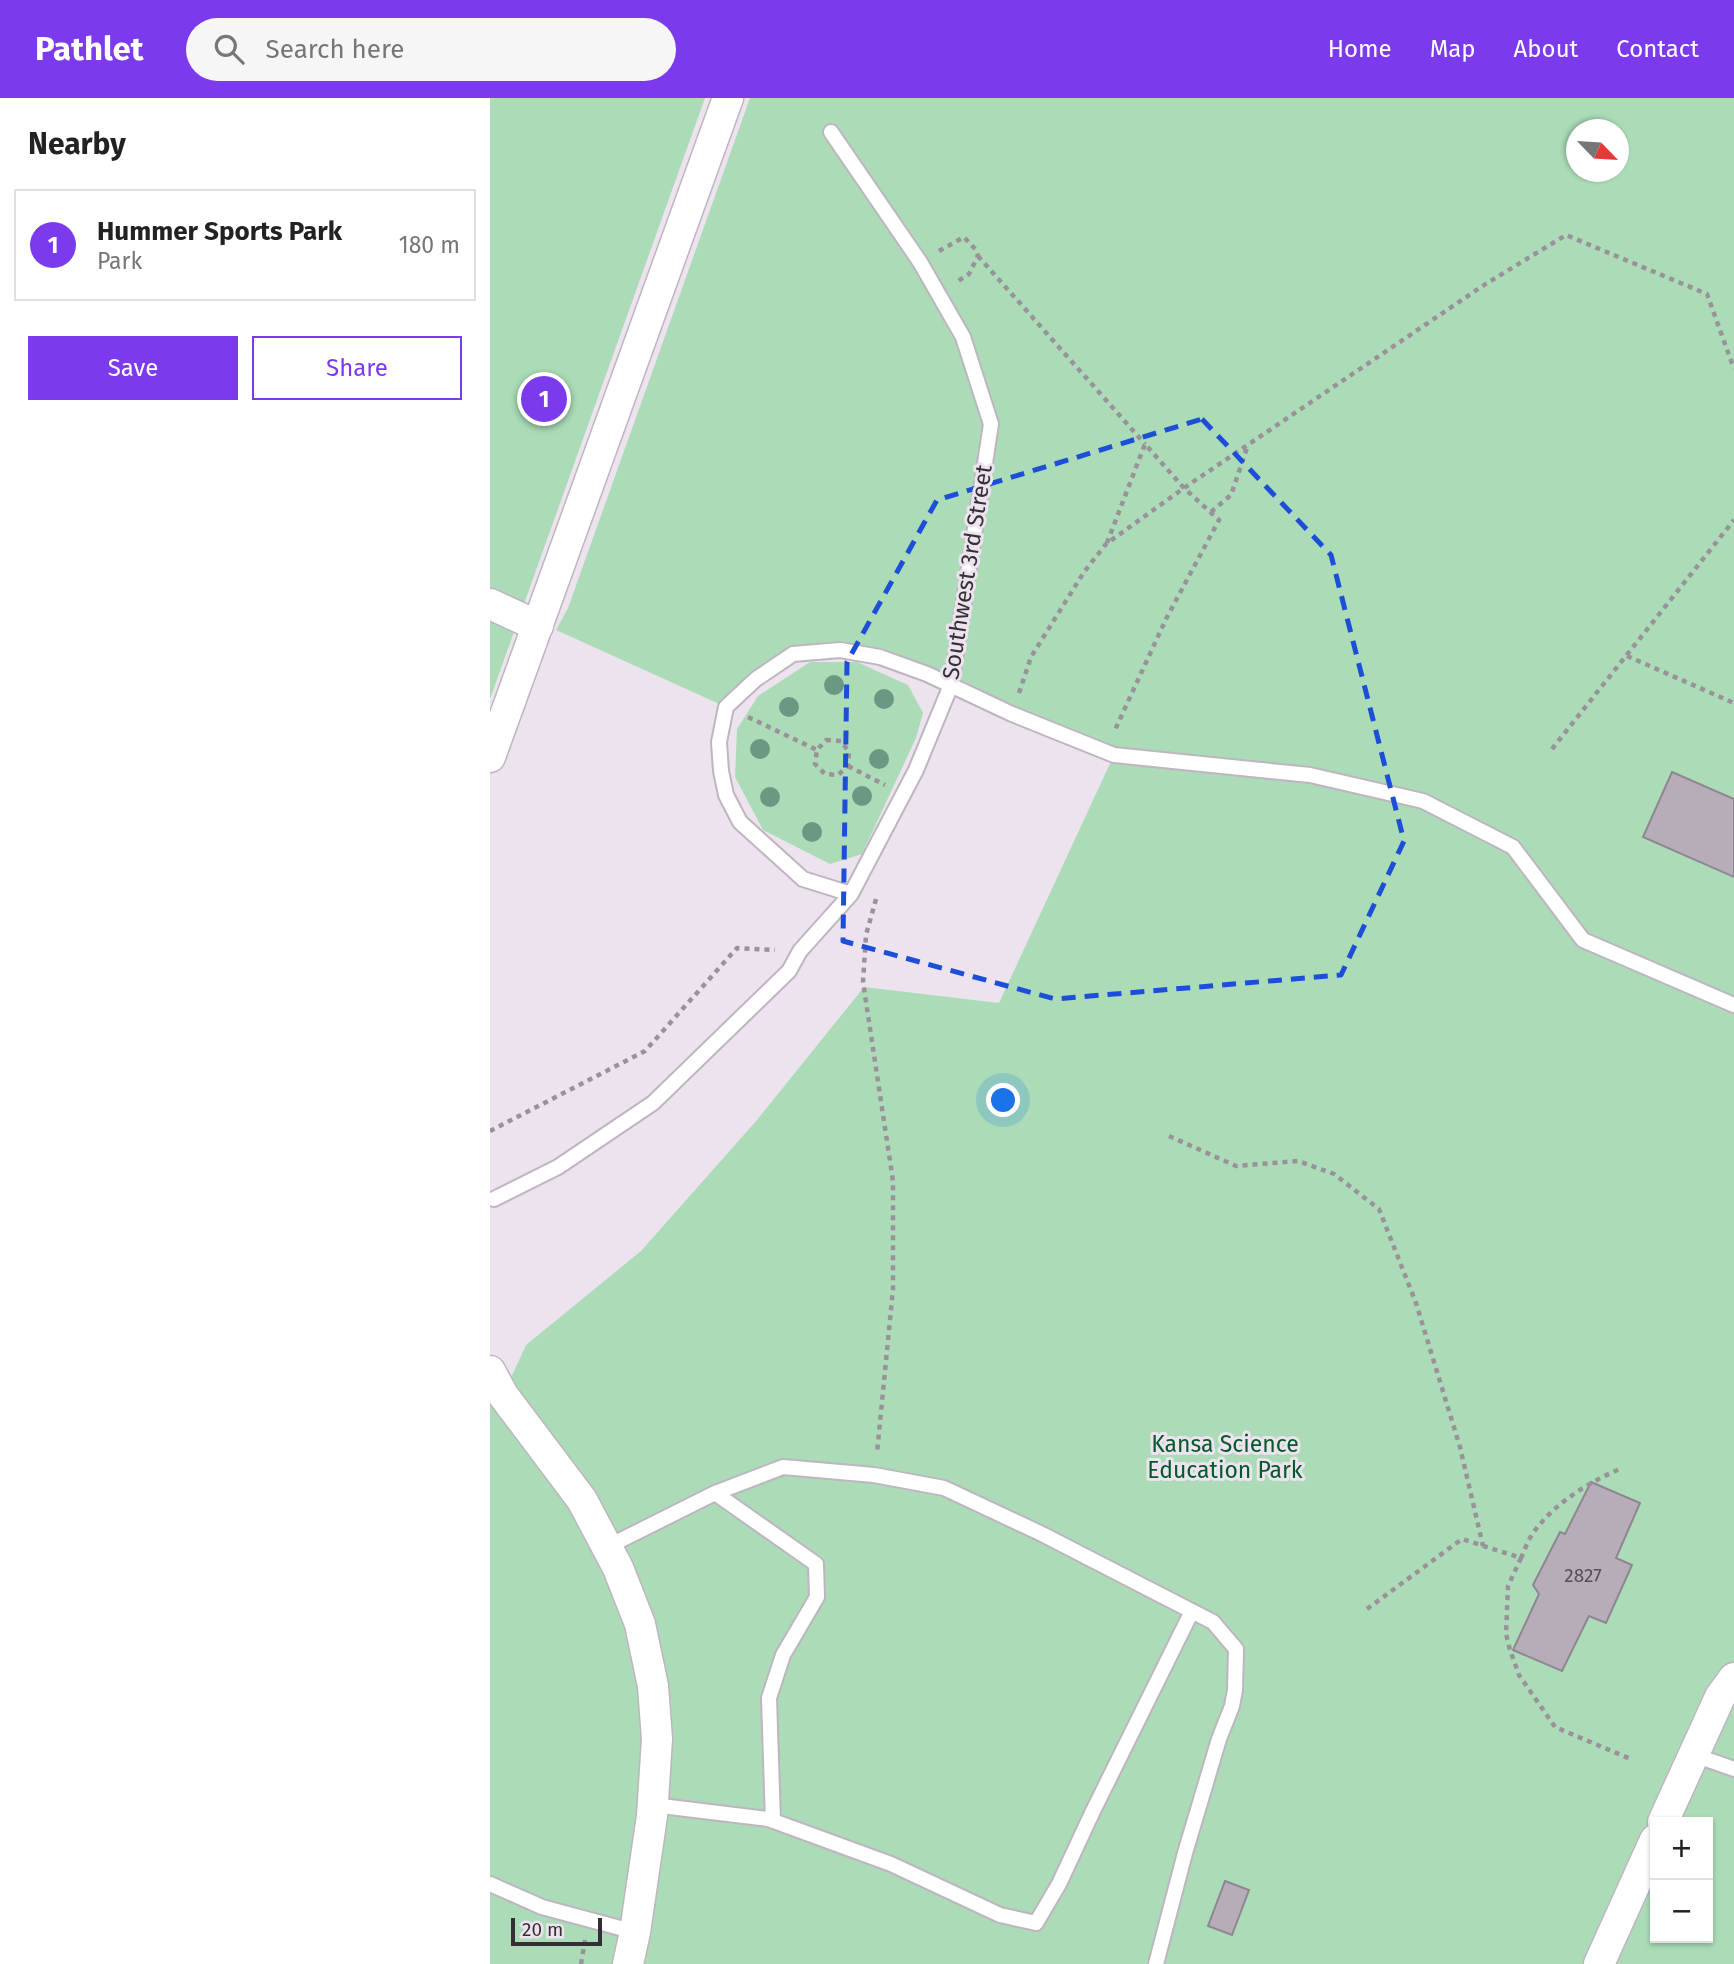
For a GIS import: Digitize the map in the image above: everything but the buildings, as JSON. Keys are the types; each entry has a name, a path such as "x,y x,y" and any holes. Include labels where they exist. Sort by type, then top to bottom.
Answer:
{"street":[{"path":"490,757 727,98"},
{"path":"490,604 538,626"},
{"path":"490,1371 503,1395 582,1500 618,1568 640,1624 653,1686 657,1739 653,1805 628,1964"},
{"path":"1665,1817 1720,1697 1734,1678"},
{"path":"1599,1964 1650,1851"}],"lane":[{"name":"Southwest 3rd Street","path":"494,1199 558,1167 653,1103 789,971 800,951 851,894 916,770 951,685 991,424 962,337 920,262 831,132"},
{"path":"851,894 803,879 740,822 726,795 719,741 726,707 756,679 793,654 840,650 880,657 927,674 1012,714 1114,755 1310,775 1423,801 1513,848 1583,940 1734,1005"},
{"path":"607,1547 715,1493 782,1467 874,1475 944,1488 1042,1534 1213,1622 1236,1649 1235,1689 1185,1853 1156,1964"},
{"path":"715,1493 817,1563 817,1597 783,1655 769,1698 773,1821"},
{"path":"653,1805 768,1819 891,1864 1000,1915 1036,1923 1059,1884 1192,1611"},
{"path":"1694,1755 1734,1769"},
{"path":"490,1884 542,1907 635,1933"}],"path":[{"path":"1012,714 1031,657 1084,572 1106,544 1184,488 1484,285 1566,234 1707,294 1734,369"},
{"path":"920,262 964,237 1184,488 1219,520 1166,619 1105,751"},
{"path":"937,295 969,274 978,256"},
{"path":"1106,544 1145,444"},
{"path":"1211,512 1231,495 1248,445"},
{"path":"1552,749 1734,520"},
{"path":"1726,529 1734,533"},
{"path":"1627,656 1734,703"},
{"path":"726,707 817,750"},
{"path":"826,740 841,741 849,752 848,766 838,775 825,774 816,764 817,750 826,740"},
{"path":"848,766 886,785"},
{"path":"874,1475 893,1289 893,1181 863,982 866,935 879,889"},
{"path":"490,1131 645,1051 737,948 800,951"},
{"path":"1169,1136 1236,1167 1298,1161 1334,1174 1378,1209 1416,1303 1460,1447 1483,1546"},
{"path":"1620,1469 1591,1482 1555,1508 1534,1531 1508,1586 1506,1633 1520,1675 1555,1727 1633,1760"},
{"path":"1367,1609 1462,1539 1521,1558"}],"highlighted area":[{"path":"1202,419 1331,555 1404,841 1341,975 1055,999 843,941 847,662 937,500"}],"green space":[{"path":"490,98 705,98 490,699"},
{"name":"Kansa Science Education Park","path":"750,98 1734,98 1734,1964 490,1964 490,1386 503,1395 526,1345 641,1251 757,1120 864,987 999,1003 1114,755 880,657 793,654 726,707 556,630 568,608"},
{"path":"810,662 857,662 908,685 923,713 916,738 862,854 830,864 763,830 735,777 737,729 758,696"}],"place":[{"name":"Hummer Sports Park","path":"544,399"}]}
